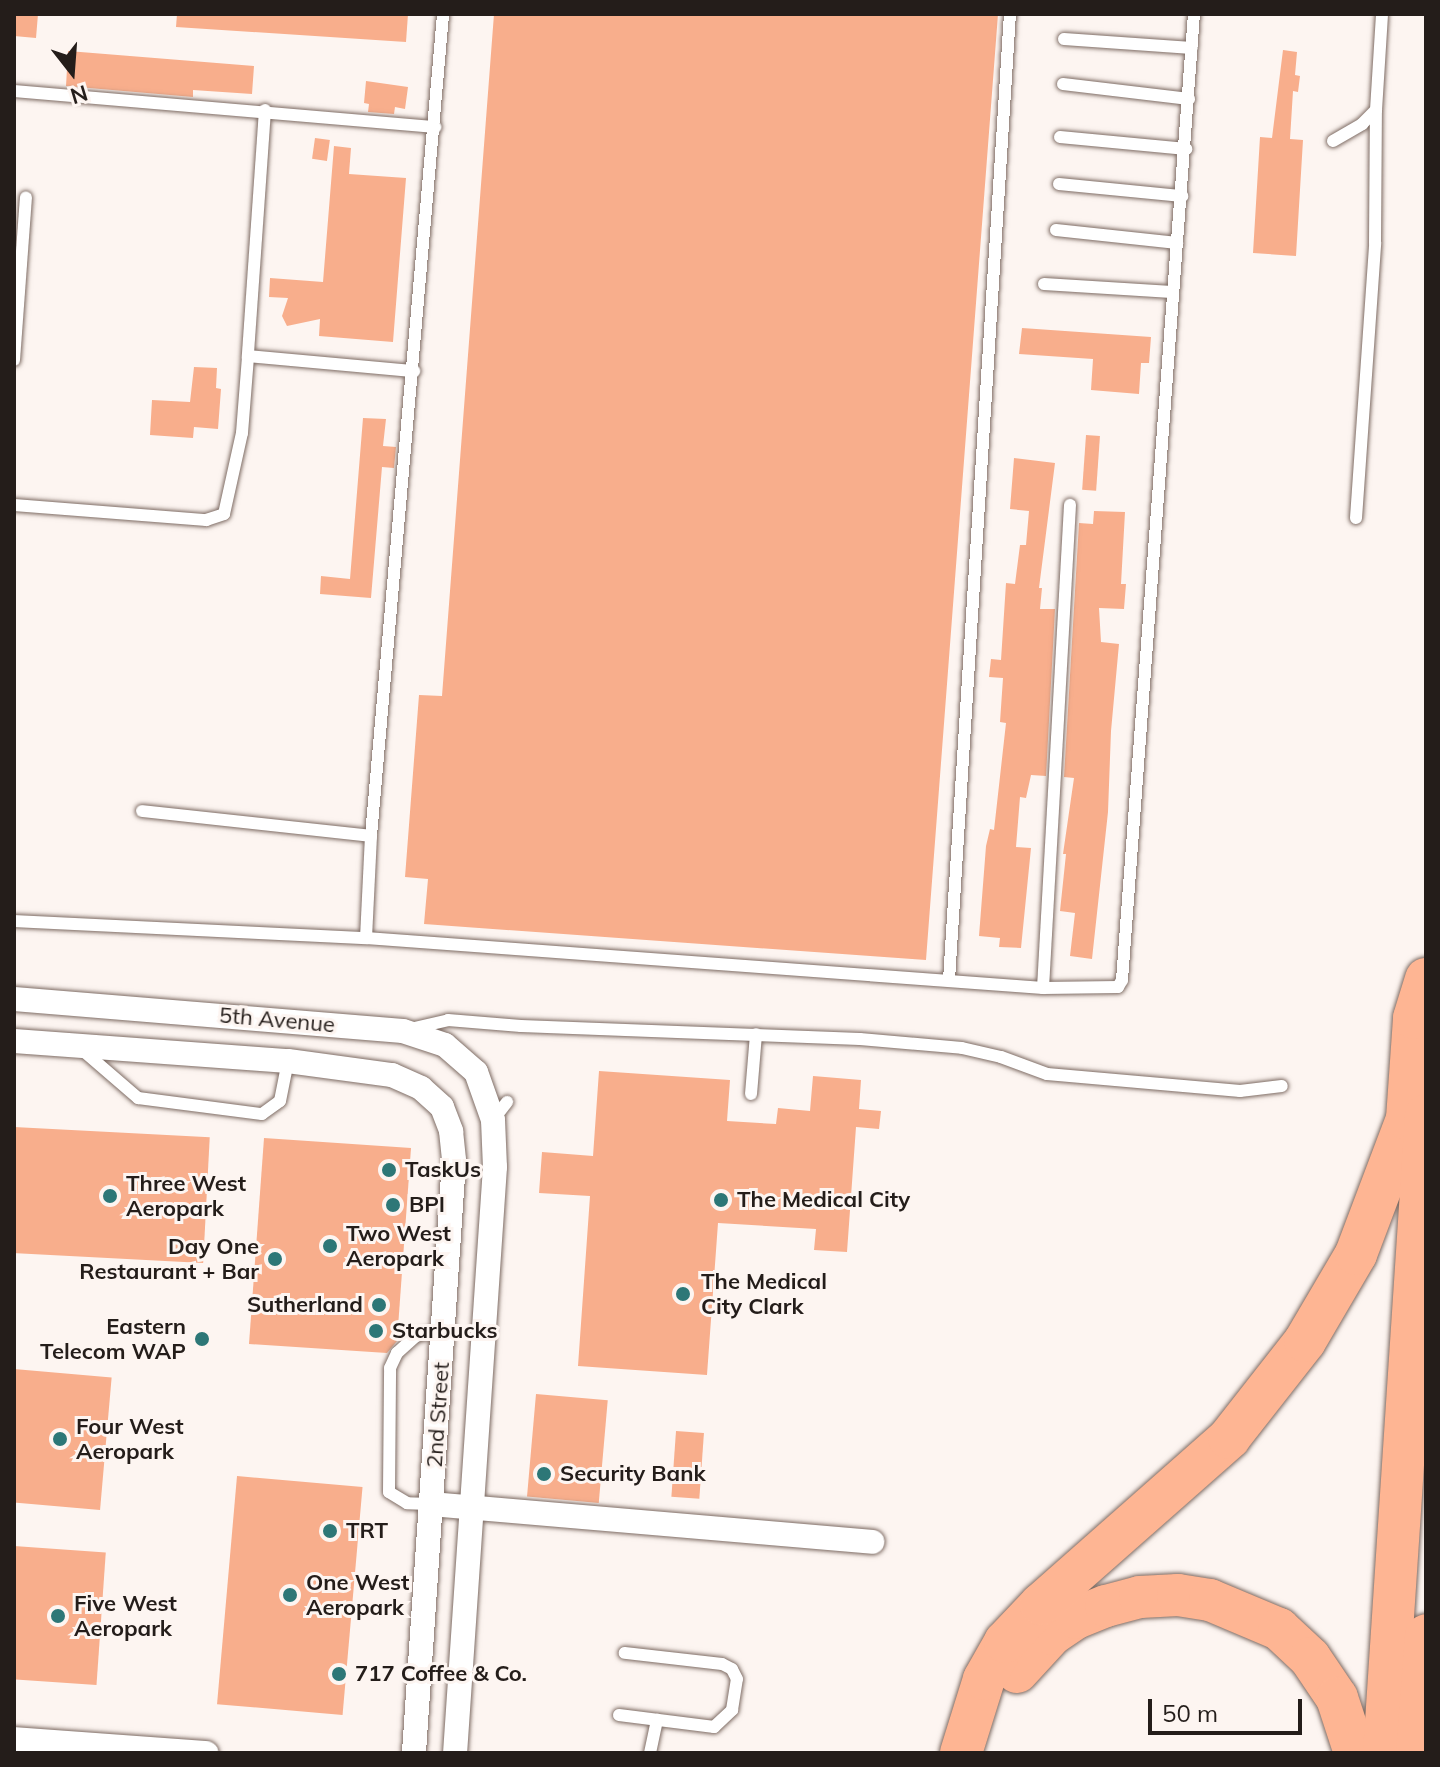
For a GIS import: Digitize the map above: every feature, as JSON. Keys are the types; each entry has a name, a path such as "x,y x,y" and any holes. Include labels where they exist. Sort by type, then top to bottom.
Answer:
{"highway":[{"path":"961,1753 984,1679 1005,1642 1041,1604 1229,1438 1305,1341 1356,1254 1407,1119 1414,1018 1426,979"},
{"path":"1384,1753 1426,1115"},
{"path":"982,1753 986,1733 1009,1682 1052,1634 1106,1606 1140,1597 1178,1595 1210,1600 1279,1629 1310,1658 1337,1698 1355,1753"},
{"path":"1417,1753 1426,1635"}],"street":[{"name":"5th Avenue","path":"14,999 403,1031 445,1045 476,1072 500,1111"},
{"name":"5th Avenue","path":"14,1041 288,1061 392,1075 421,1088"},
{"name":"2nd Street","path":"414,1753 454,1161 451,1131 442,1107 421,1088"},
{"name":"2nd Street","path":"455,1753 500,1111"},
{"path":"444,1330 484,1332"},
{"path":"431,1504 872,1542"},
{"path":"14,1739 206,1753"}],"lane":[{"path":"366,938 371,836 443,14"},
{"path":"949,980 1010,14"},
{"path":"14,921 366,938 1043,988 1111,989 1122,980 1194,14"},
{"path":"1356,518 1375,243 1376,110 1382,14"},
{"path":"1064,39 1192,48"},
{"path":"1063,84 1189,99"},
{"path":"14,91 265,110 435,127"},
{"path":"14,505 206,520 224,514 242,433 265,110"},
{"path":"1333,141 1362,124 1376,110"},
{"path":"1060,137 1186,149"},
{"path":"1059,184 1182,196"},
{"path":"14,360 26,197"},
{"path":"1056,230 1177,243"},
{"path":"1044,284 1172,292"},
{"path":"248,356 414,371"},
{"path":"1043,988 1070,505"},
{"path":"142,811 371,836"},
{"path":"403,1031 448,1020 521,1026 756,1034 962,1048 1001,1057 1047,1074 1240,1091 1282,1086"},
{"path":"751,1094 756,1034"},
{"path":"78,1046 138,1098 262,1114 280,1101 288,1061"},
{"path":"431,1504 407,1503 389,1492 390,1368 397,1353 416,1336 444,1330"},
{"path":"619,1715 714,1727 732,1710 737,1679 732,1669 722,1664 625,1653"},
{"path":"650,1753 657,1720"}],"building":[{"path":"14,14 38,14 36,38 14,36"},
{"path":"177,14 408,14 406,42 176,27"},
{"path":"494,14 998,14 926,960 424,924 428,879 405,877 419,695 442,696"},
{"path":"1283,50 1297,52 1295,75 1300,76 1298,92 1293,91 1290,139 1303,140 1296,256 1253,253 1260,137 1272,138"},
{"path":"68,51 254,66 252,94 193,90 193,97 66,86"},
{"path":"366,81 408,87 405,109 395,107 394,114 368,112 369,104 364,103"},
{"path":"315,138 330,140 327,161 312,159"},
{"path":"334,146 351,148 349,174 406,178 393,342 319,336 320,319 287,326 282,316 288,298 269,297 270,278 323,282"},
{"path":"1022,328 1151,337 1149,363 1141,363 1139,394 1091,390 1093,359 1019,354"},
{"path":"194,367 217,368 216,388 221,389 218,429 194,427 193,438 150,435 152,400 190,402"},
{"path":"363,418 386,419 383,446 396,447 394,468 382,467 371,598 320,594 321,576 350,579"},
{"path":"1086,435 1100,436 1096,491 1082,490"},
{"path":"1014,458 1055,463 1039,588 1042,588 1040,609 1055,609 1046,776 1031,775 1026,798 1020,797 1016,847 1031,848 1021,948 999,947 1000,938 979,936 986,846 990,829 994,830 1006,723 1000,722 1003,678 989,677 991,659 1001,660 1006,583 1015,584 1020,545 1026,545 1029,511 1010,509"},
{"path":"1094,511 1125,512 1121,584 1126,584 1124,609 1099,608 1101,642 1119,644 1108,812 1092,959 1070,956 1075,913 1060,911 1066,854 1063,854 1074,778 1064,777 1079,523 1093,524"},
{"name":"The Medical City","path":"599,1071 730,1080 727,1121 776,1124 778,1108 810,1111 813,1076 861,1080 859,1109 881,1111 879,1129 856,1127 847,1252 814,1250 816,1229 718,1223 707,1375 578,1366 590,1196 539,1193 542,1152 593,1156"},
{"name":"Three West Aeropark","path":"14,1127 210,1137 203,1263 14,1253"},
{"name":"Two West Aeropark","path":"264,1138 411,1148 397,1341 387,1353 249,1344"},
{"name":"Four West Aeropark","path":"14,1369 112,1378 100,1510 14,1503"},
{"path":"536,1394 608,1400 599,1503 527,1497"},
{"path":"676,1431 704,1433 699,1499 671,1497"},
{"name":"One West Aeropark","path":"237,1476 363,1487 343,1715 217,1704"},
{"name":"Five West Aeropark","path":"14,1546 106,1552 96,1685 14,1679"}],"place":[{"name":"TaskUs","path":"389,1170"},
{"name":"Three West Aeropark","path":"110,1196"},
{"name":"The Medical City","path":"721,1200"},
{"name":"BPI","path":"393,1205"},
{"name":"Two West Aeropark","path":"330,1246"},
{"name":"Day One Restaurant + Bar","path":"275,1259"},
{"name":"The Medical City Clark","path":"683,1294"},
{"name":"Sutherland","path":"379,1305"},
{"name":"Starbucks","path":"376,1331"},
{"name":"Eastern Telecom WAP","path":"202,1339"},
{"name":"Four West Aeropark","path":"60,1439"},
{"name":"Security Bank","path":"544,1474"},
{"name":"TRT","path":"330,1531"},
{"name":"One West Aeropark","path":"290,1595"},
{"name":"Five West Aeropark","path":"58,1616"},
{"name":"717 Coffee & Co.","path":"339,1674"}]}
